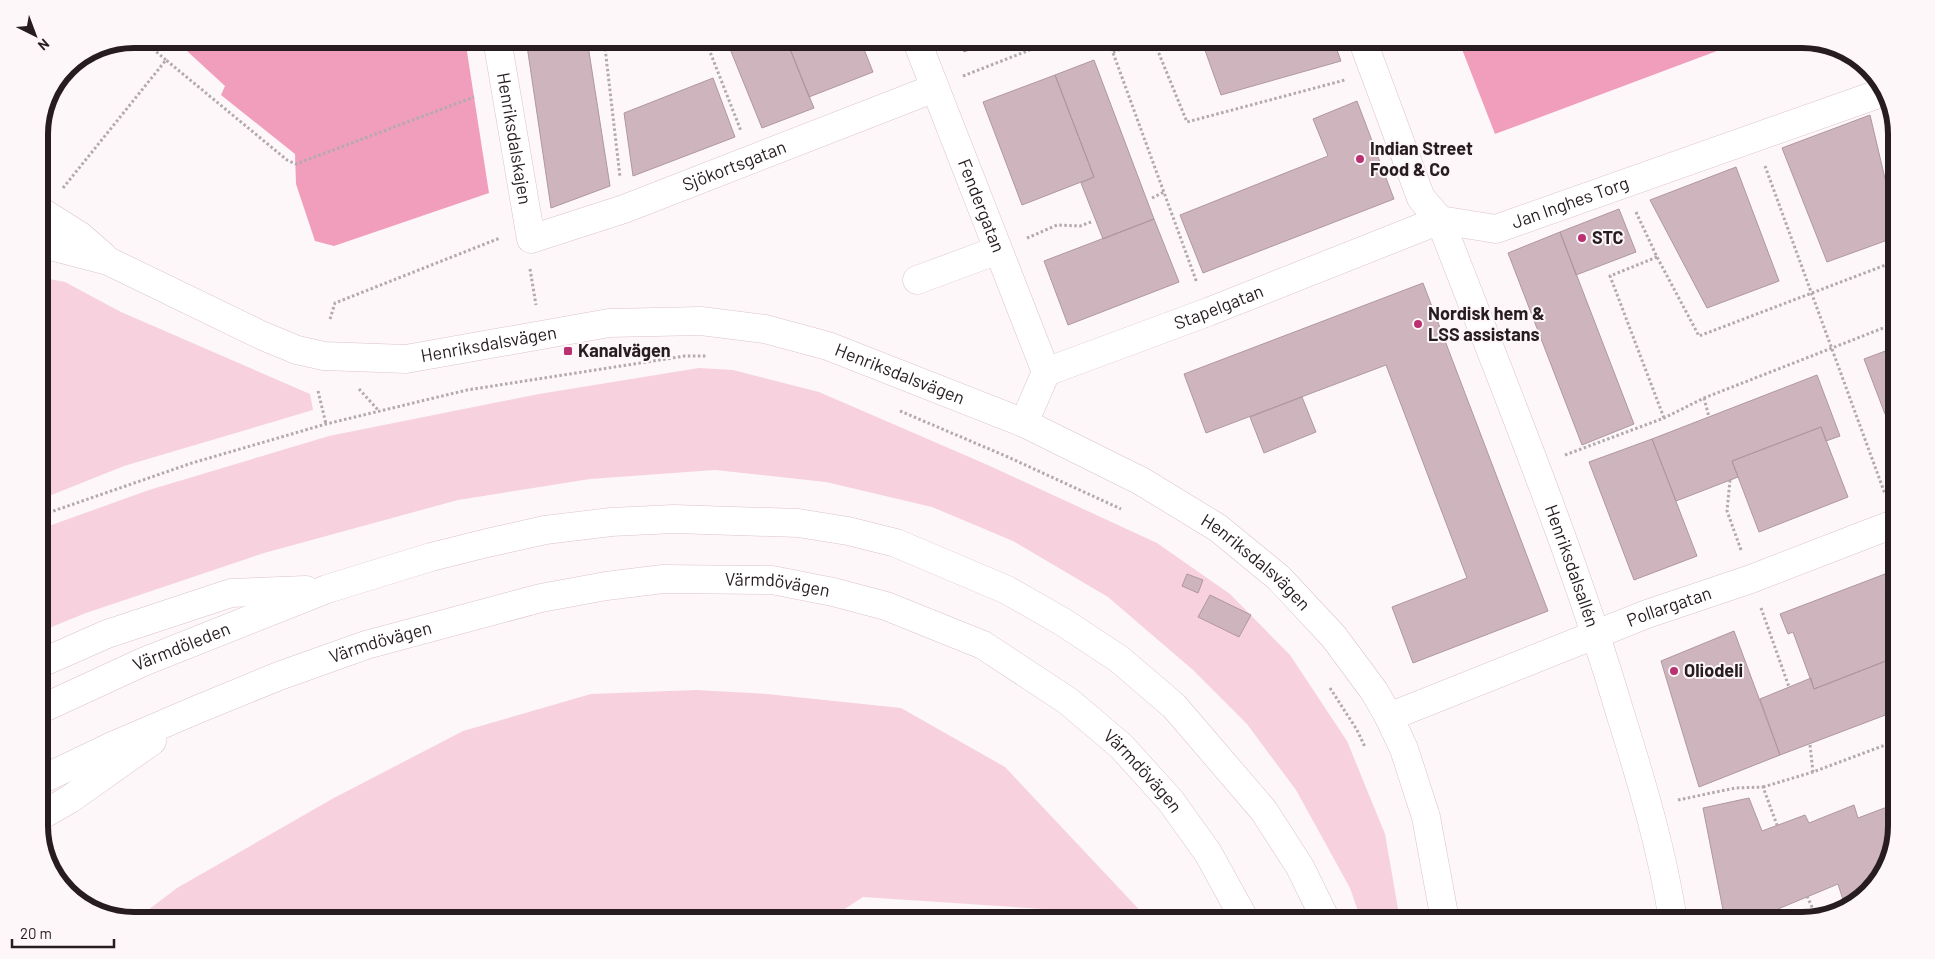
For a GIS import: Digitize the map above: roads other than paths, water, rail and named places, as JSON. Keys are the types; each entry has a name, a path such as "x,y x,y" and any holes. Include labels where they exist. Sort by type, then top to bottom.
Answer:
{"street":[{"name":"Henriksdalskajen","path":"499,48 531,239"},
{"name":"Fendergatan","path":"919,48 1046,372"},
{"path":"1365,48 1422,198 1440,220"},
{"name":"Sjökortsgatan","path":"531,239 624,209 935,88"},
{"name":"Jan Inghes Torg","path":"1440,220 1496,229 1878,94"},
{"name":"Henriksdalsvägen","path":"48,216 80,236 108,261"},
{"name":"Stapelgatan","path":"1046,372 1208,312 1440,220"},
{"name":"Henriksdalsallén","path":"1440,220 1597,635 1649,806 1666,876 1672,912"},
{"name":"Henriksdalsvägen","path":"48,245 108,261 263,336 298,350 324,356 406,359 609,323 701,321 765,329 828,346 1024,423 1141,481 1218,528 1279,578 1334,638 1374,691 1404,749 1426,817 1444,912"},
{"path":"917,280 998,250"},
{"path":"1024,423 1046,372"},
{"path":"48,660 107,634 231,593 327,589 431,557 545,530 611,522 674,518 798,523 848,531 896,543 1008,590 1063,622 1119,659 1174,706 1264,811 1300,867 1322,912"},
{"name":"Pollargatan","path":"1389,717 1647,614 1751,579 1888,526"},
{"name":"Värmdövägen","path":"196,710 279,676 366,645 541,598 606,586 664,579 772,580 833,592 886,606 983,645 1068,701 1121,746 1170,800 1208,853 1241,912"},
{"name":"Värmdöleden","path":"48,706 143,662 327,589"},
{"path":"48,777 112,746 196,710"},
{"path":"48,812 70,799 196,710"}],"place":[{"name":"Indian Street Food & Co","path":"1360,159"},
{"name":"STC","path":"1582,238"},
{"name":"Nordisk hem & LSS assistans","path":"1418,324"},
{"name":"Kanalvägen","path":"568,351"},
{"name":"Oliodeli","path":"1674,671"}]}
